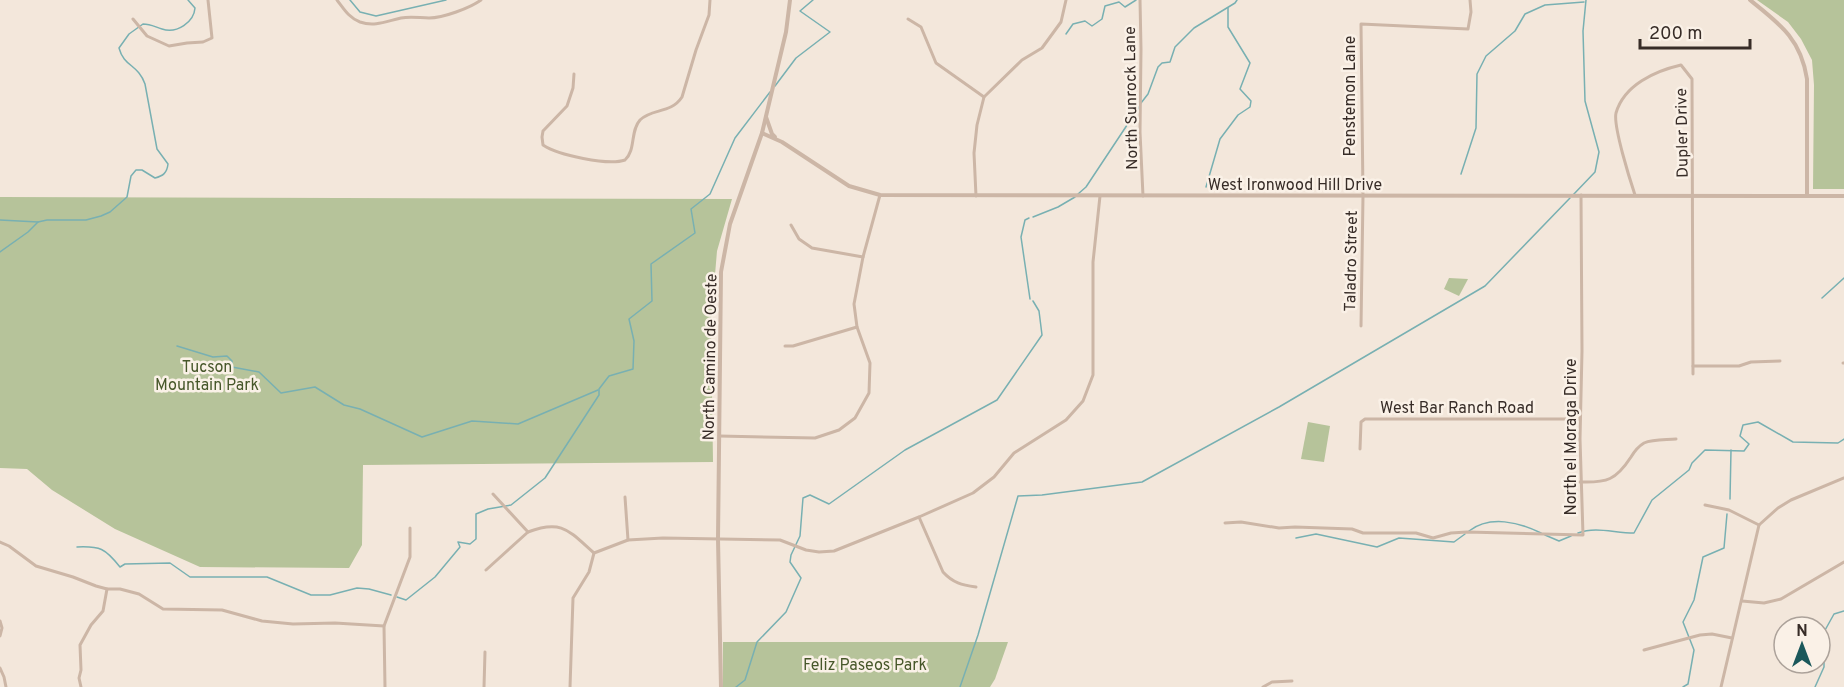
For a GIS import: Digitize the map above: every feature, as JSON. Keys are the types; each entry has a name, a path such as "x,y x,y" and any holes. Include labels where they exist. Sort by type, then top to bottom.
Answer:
{"street":[{"path":"133,19 147,36 169,46 203,42 212,38 208,0"},
{"path":"337,0 350,17 363,23 380,24 402,18 436,18 469,7 481,0"},
{"path":"574,74 571,98 564,113 543,131 543,145 579,157 616,162 625,160 631,151 634,133 640,121 650,114 670,108 682,97 709,15 710,0"},
{"name":"North Camino de Oeste","path":"721,687 718,539 721,272 730,224 762,133 786,32 790,0"},
{"path":"976,196 974,153 977,125 984,97 1022,60 1042,48 1061,22 1066,0"},
{"name":"North Sunrock Lane","path":"1140,0 1140,132 1143,196"},
{"name":"Penstemon Lane","path":"1363,196 1361,24 1468,29 1471,12 1470,0"},
{"path":"1750,0 1783,26 1794,40 1805,63 1807,195"},
{"path":"908,19 921,27 936,63 984,97"},
{"name":"Dupler Drive","path":"1635,195 1623,156 1616,114 1629,89 1662,69 1681,65 1692,79 1693,195"},
{"path":"766,116 772,134 778,140"},
{"name":"West Ironwood Hill Drive","path":"762,133 778,140 849,186 880,195 1844,196"},
{"path":"719,436 815,438 839,430 855,418 869,393 870,363 857,327 854,304 863,257 880,195"},
{"name":"North el Moraga Drive","path":"1226,523 1242,522 1279,528 1295,526 1352,530 1363,533 1416,533 1433,538 1467,532 1582,535 1580,482 1581,195"},
{"path":"1693,195 1693,374"},
{"path":"594,553 628,540 663,538 780,540 819,552 834,551 973,493 994,477 1014,453 1066,420 1083,401 1093,375 1094,262 1100,196"},
{"name":"Taladro Street","path":"1361,326 1363,196"},
{"path":"791,225 799,239 812,248 863,257"},
{"path":"785,346 793,346 857,327"},
{"path":"1693,366 1739,366 1751,362 1780,361"},
{"name":"West Bar Ranch Road","path":"1360,449 1361,422 1365,419 1580,419"},
{"path":"1580,482 1599,483 1613,477 1624,468 1642,444 1676,439"},
{"path":"1721,687 1759,525 1791,500 1844,478"},
{"path":"493,494 528,532"},
{"path":"626,496 628,540"},
{"path":"1705,505 1729,510 1759,525"},
{"path":"919,517 944,572 959,584 976,587"},
{"path":"486,570 528,532 543,526 554,526 567,530 594,553"},
{"path":"385,687 384,626 410,557 410,528"},
{"path":"0,542 36,566 107,589 120,589 139,594 163,609 222,610 262,621 292,624 335,623 384,626"},
{"path":"570,687 573,598 589,573 594,553"},
{"path":"1742,601 1764,603 1781,599 1844,562"},
{"path":"81,687 80,645 91,625 103,611 107,589"},
{"path":"0,621 2,628 0,636"},
{"path":"1644,650 1700,635 1712,634 1731,638"},
{"path":"484,687 485,651"},
{"path":"0,668 6,687"},
{"path":"1263,687 1272,682 1292,681"}],"green space":[{"path":"1757,0 1844,0 1844,189 1813,189 1814,85 1812,60 1801,39 1788,22"},
{"name":"Tucson Mountain Park","path":"0,197 732,199 717,251 711,322 713,462 363,465 362,545 349,568 200,567 115,529 52,490 27,469 0,468"},
{"path":"1449,278 1468,279 1459,296 1444,289"},
{"path":"1308,422 1330,426 1324,462 1301,459"},
{"name":"Feliz Paseos Park","path":"723,642 1008,642 990,687 723,687"}],"waterway":[{"path":"0,252 38,222 86,220 110,212 127,197 131,176 136,170 142,170 155,178 166,172 168,164 157,149 145,84 139,73 124,59 119,48 129,34 143,24 168,30 184,26 192,18 195,8 188,0"},
{"path":"350,0 360,12 376,16 446,0"},
{"path":"775,86 796,58 830,32 800,11 813,0"},
{"path":"1066,34 1073,24 1085,21 1092,26 1102,19 1105,6 1119,2 1125,7 1136,0"},
{"path":"1141,103 1148,94 1158,67 1162,63 1170,62 1175,47 1194,28 1237,0"},
{"path":"1573,195 1595,172 1599,152 1585,101 1583,31 1586,0"},
{"path":"1461,174 1476,128 1477,74 1486,56 1515,31 1525,14 1545,5 1584,2"},
{"path":"1206,187 1220,139 1238,115 1250,107 1251,101 1240,89 1250,63 1228,27 1228,8"},
{"path":"397,597 406,600 435,577 460,547 458,542 470,544 476,539 476,514 488,509 511,505 545,478 609,376 633,369 634,341 629,319 652,301 651,264 695,233 691,209 710,194 735,138 770,92"},
{"path":"1078,194 1086,187 1139,107"},
{"path":"1033,217 1075,197"},
{"path":"960,687 978,635 1018,496 1142,482 1279,407 1485,286 1570,198"},
{"path":"1029,218 1025,220 1021,237 1030,299"},
{"path":"0,220 38,222"},
{"path":"1822,298 1844,278"},
{"path":"736,687 745,680 757,642 786,612 801,578 790,562 800,536 803,498 810,495 829,504 905,450 997,400 1042,335 1039,311 1033,301"},
{"path":"177,346 213,357 227,356 232,361 232,367 259,372 281,393 315,387 344,405 360,409 422,437 472,421 518,424 598,390"},
{"path":"1578,533 1598,530 1634,533 1652,500 1689,470 1692,463 1705,450 1744,451 1749,444 1740,436 1743,425 1758,422 1793,442 1838,443 1844,439"},
{"path":"1730,499 1731,450"},
{"path":"1683,687 1688,684 1694,650 1683,622 1694,600 1703,557 1724,548 1727,514"},
{"path":"1469,531 1486,523 1505,522 1541,533"},
{"path":"1296,538 1316,534 1377,547 1399,538 1454,542 1465,534"},
{"path":"1545,535 1559,541 1571,536"},
{"path":"77,547 102,550 120,567 125,564 170,563 190,577 267,577 311,595 330,595 357,588 391,595"},
{"path":"1815,687 1824,667 1824,632 1834,614 1844,611"}]}
